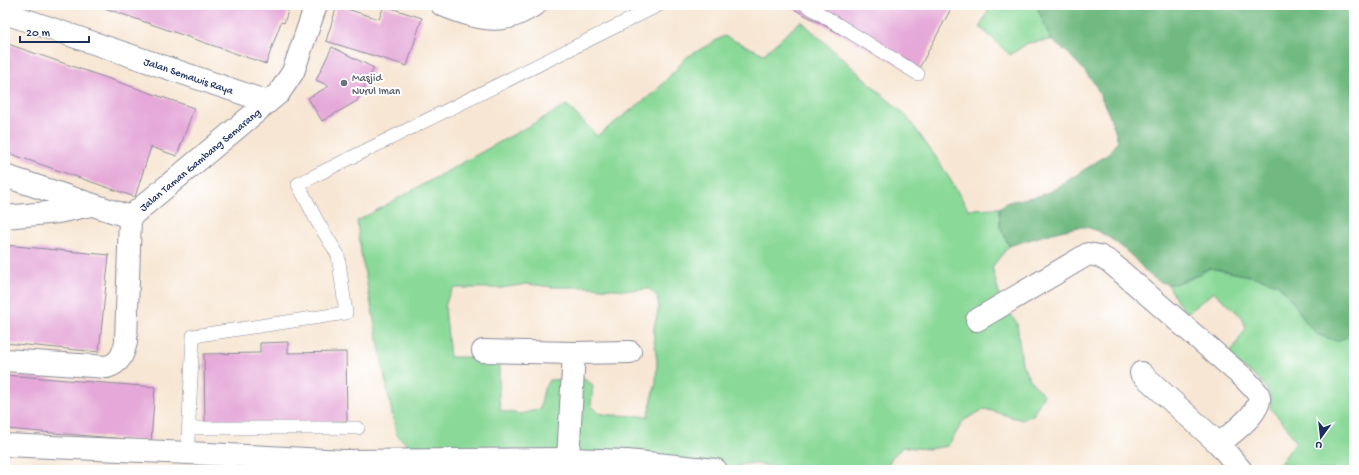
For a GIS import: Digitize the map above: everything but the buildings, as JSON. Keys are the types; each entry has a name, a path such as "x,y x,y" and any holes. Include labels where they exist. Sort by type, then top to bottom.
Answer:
{"street":[{"path":"268,102 278,93 293,72 316,5"},
{"path":"442,5 474,16 487,19 500,19 511,17 536,5"},
{"name":"Jalan Semawis Raya","path":"5,13 268,102"},
{"name":"Jalan Taman Gambang Semarang","path":"5,360 107,367 115,364 124,352 126,342 130,217 268,102"},
{"name":"Jalan Taman Gambang Semarang","path":"5,176 130,217"},
{"name":"Jalan Taman Gambang Semarang","path":"5,217 58,212 93,205"},
{"path":"977,320 1088,254 1099,256 1110,262 1245,379 1258,394 1259,403 1256,409 1239,427 1219,444"},
{"path":"483,351 574,353 630,352"},
{"path":"568,459 574,353"},
{"path":"1141,373 1219,444 1241,470"},
{"path":"5,445 189,453 276,464 344,461 568,459 627,461 716,470"}],"lane":[{"path":"189,453 193,336 346,313 338,255 317,221 298,184 659,5"},
{"path":"806,5 918,74"},
{"path":"189,428 358,428"}],"green space":[{"path":"991,5 1039,5 1038,9 1051,40 1028,43 1010,55 980,27"},
{"path":"1039,5 1354,5 1354,334 1337,341 1318,335 1305,321 1293,302 1279,285 1259,278 1210,268 1189,279 1177,283 1167,284 1161,282 1148,274 1123,248 1100,232 1086,227 1060,231 1009,246 1000,226 999,208 1008,202 1042,195 1053,190 1107,155 1118,141 1112,121 1095,84 1068,53 1051,40 1038,9"},
{"path":"801,21 907,117 940,163 968,209 999,208 1000,226 1009,246 992,267 1001,301 1017,323 1022,364 1031,381 1044,395 1033,415 1022,420 985,409 964,420 948,446 929,449 903,447 892,457 885,470 787,470 752,463 740,465 738,470 485,470 437,450 406,444 396,434 361,253 357,221 567,105 597,136 656,91 687,57 724,36 764,54","holes":["527,284 554,287 590,287 627,290 649,289 657,296 659,307 654,328 657,362 656,382 648,416 609,415 599,413 591,405 593,385 584,379 549,380 544,389 540,409 521,414 501,411 499,400 499,366 481,357 450,357 445,307 448,297 454,288 501,288"]},
{"path":"1210,268 1259,278 1279,285 1293,302 1337,341 1354,334 1354,386 1352,393 1354,396 1354,470 1275,470 1296,442 1286,426 1270,408 1271,405 1268,391 1262,382 1228,357 1246,328 1242,317 1214,292 1187,313 1178,303 1168,284 1190,279"}],"place":[{"name":"Masjid Nurul Iman","path":"344,83"}]}
